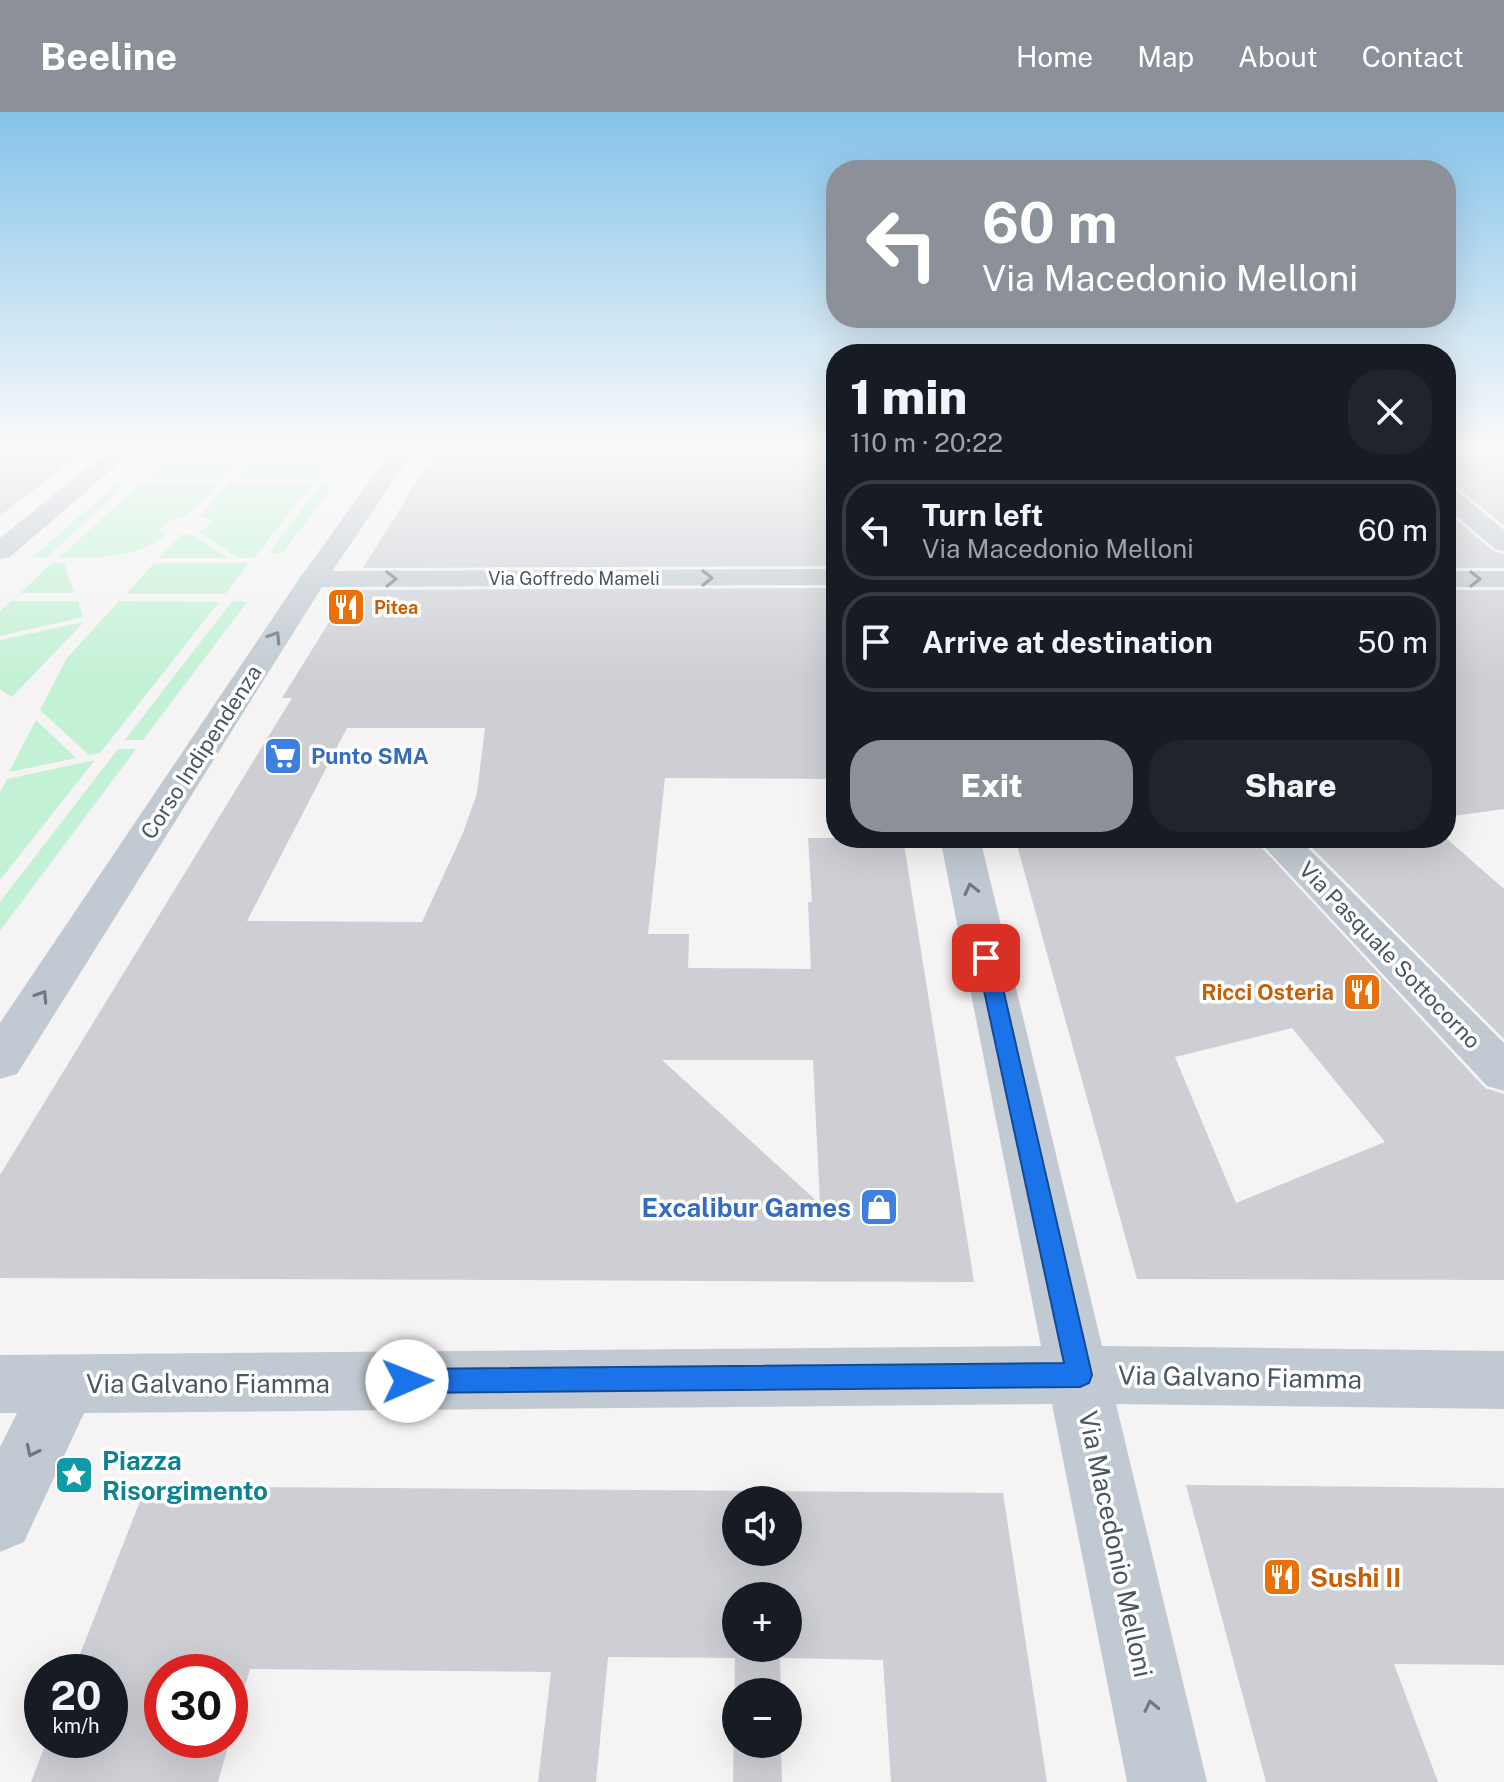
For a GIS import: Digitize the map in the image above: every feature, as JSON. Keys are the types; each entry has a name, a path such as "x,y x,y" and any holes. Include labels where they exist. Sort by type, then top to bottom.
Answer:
{"street":[{"path":"0,551 33,524"},
{"name":"Corso Indipendenza","path":"0,1061 352,524"},
{"path":"1481,524 1504,543"},
{"name":"Via Goffredo Mameli","path":"313,579 826,577"},
{"path":"1456,579 1504,579"},
{"name":"Via Macedonio Melloni","path":"962,848 1167,1782"},
{"name":"Via Pasquale Sottocorno","path":"1286,848 1504,1073"},
{"name":"Via Galvano Fiamma","path":"65,1384 1080,1375 1504,1380"},
{"path":"0,1384 65,1384 0,1518"}],"green space":[{"path":"71,524 83,524 47,557 33,557"},
{"path":"96,524 166,524 160,529 166,534 144,548 116,555 59,558"},
{"path":"210,524 281,524 254,558 238,558 199,532"},
{"path":"291,524 305,524 283,553 269,553"},
{"path":"191,534 228,558 159,558 180,535"},
{"path":"52,563 64,563 74,593 20,593"},
{"path":"154,563 249,563 225,594 126,594"},
{"path":"11,601 78,601 83,617 0,636 0,611"},
{"path":"119,601 219,602 100,753 89,755 40,710 67,658"},
{"path":"232,601 247,602 143,740 125,740"},
{"path":"84,622 12,697 0,689 0,640"},
{"path":"36,720 76,758 9,772"},
{"path":"118,749 136,749 0,931 0,902"},
{"path":"95,760 0,880 0,792 7,779"}],"building":[{"path":"390,524 826,524 826,566 363,568"},
{"path":"1456,524 1461,524 1493,551 1504,554 1504,568 1456,568"},
{"path":"826,588 826,779 665,778 648,934 689,934 688,968 811,969 808,902 812,902 808,838 826,838 826,848 905,848 974,1282 0,1278 0,1175 292,698 282,698 349,590","holes":["347,728 485,728 477,793 463,833 422,922 247,921","662,1060 813,1060 820,1204"]},
{"path":"1456,590 1504,590 1504,809 1456,816"},
{"path":"1456,847 1504,889 1504,1039 1312,848"},
{"path":"1018,848 1262,848 1485,1088 1504,1094 1504,1280 1137,1279","holes":["1292,1028 1385,1142 1236,1203 1175,1057"]},
{"path":"1186,1485 1504,1488 1504,1665 1394,1664 1438,1782 1266,1782"},
{"path":"146,1486 722,1491 722,1566 802,1566 802,1491 1003,1493 1047,1782 891,1782 883,1660 802,1658 802,1582 722,1582 722,1658 608,1657 596,1782 538,1782 551,1672 250,1669 248,1676 248,1654 144,1654 144,1758 225,1758 218,1782 31,1782 40,1758 128,1758 128,1654 80,1654"},
{"path":"735,1662 780,1662 781,1678 735,1678"},
{"path":"733,1758 781,1758 782,1782 733,1782"}],"place":[{"name":"Pitea","path":"346,607"},
{"name":"Punto SMA","path":"283,756"},
{"name":"Ricci Osteria","path":"1362,992"},
{"name":"Excalibur Games","path":"879,1207"},
{"name":"Piazza Risorgimento","path":"74,1475"},
{"name":"Sushi II","path":"1282,1577"}],"route":[{"path":"407,1381 1080,1375 986,958"}]}
